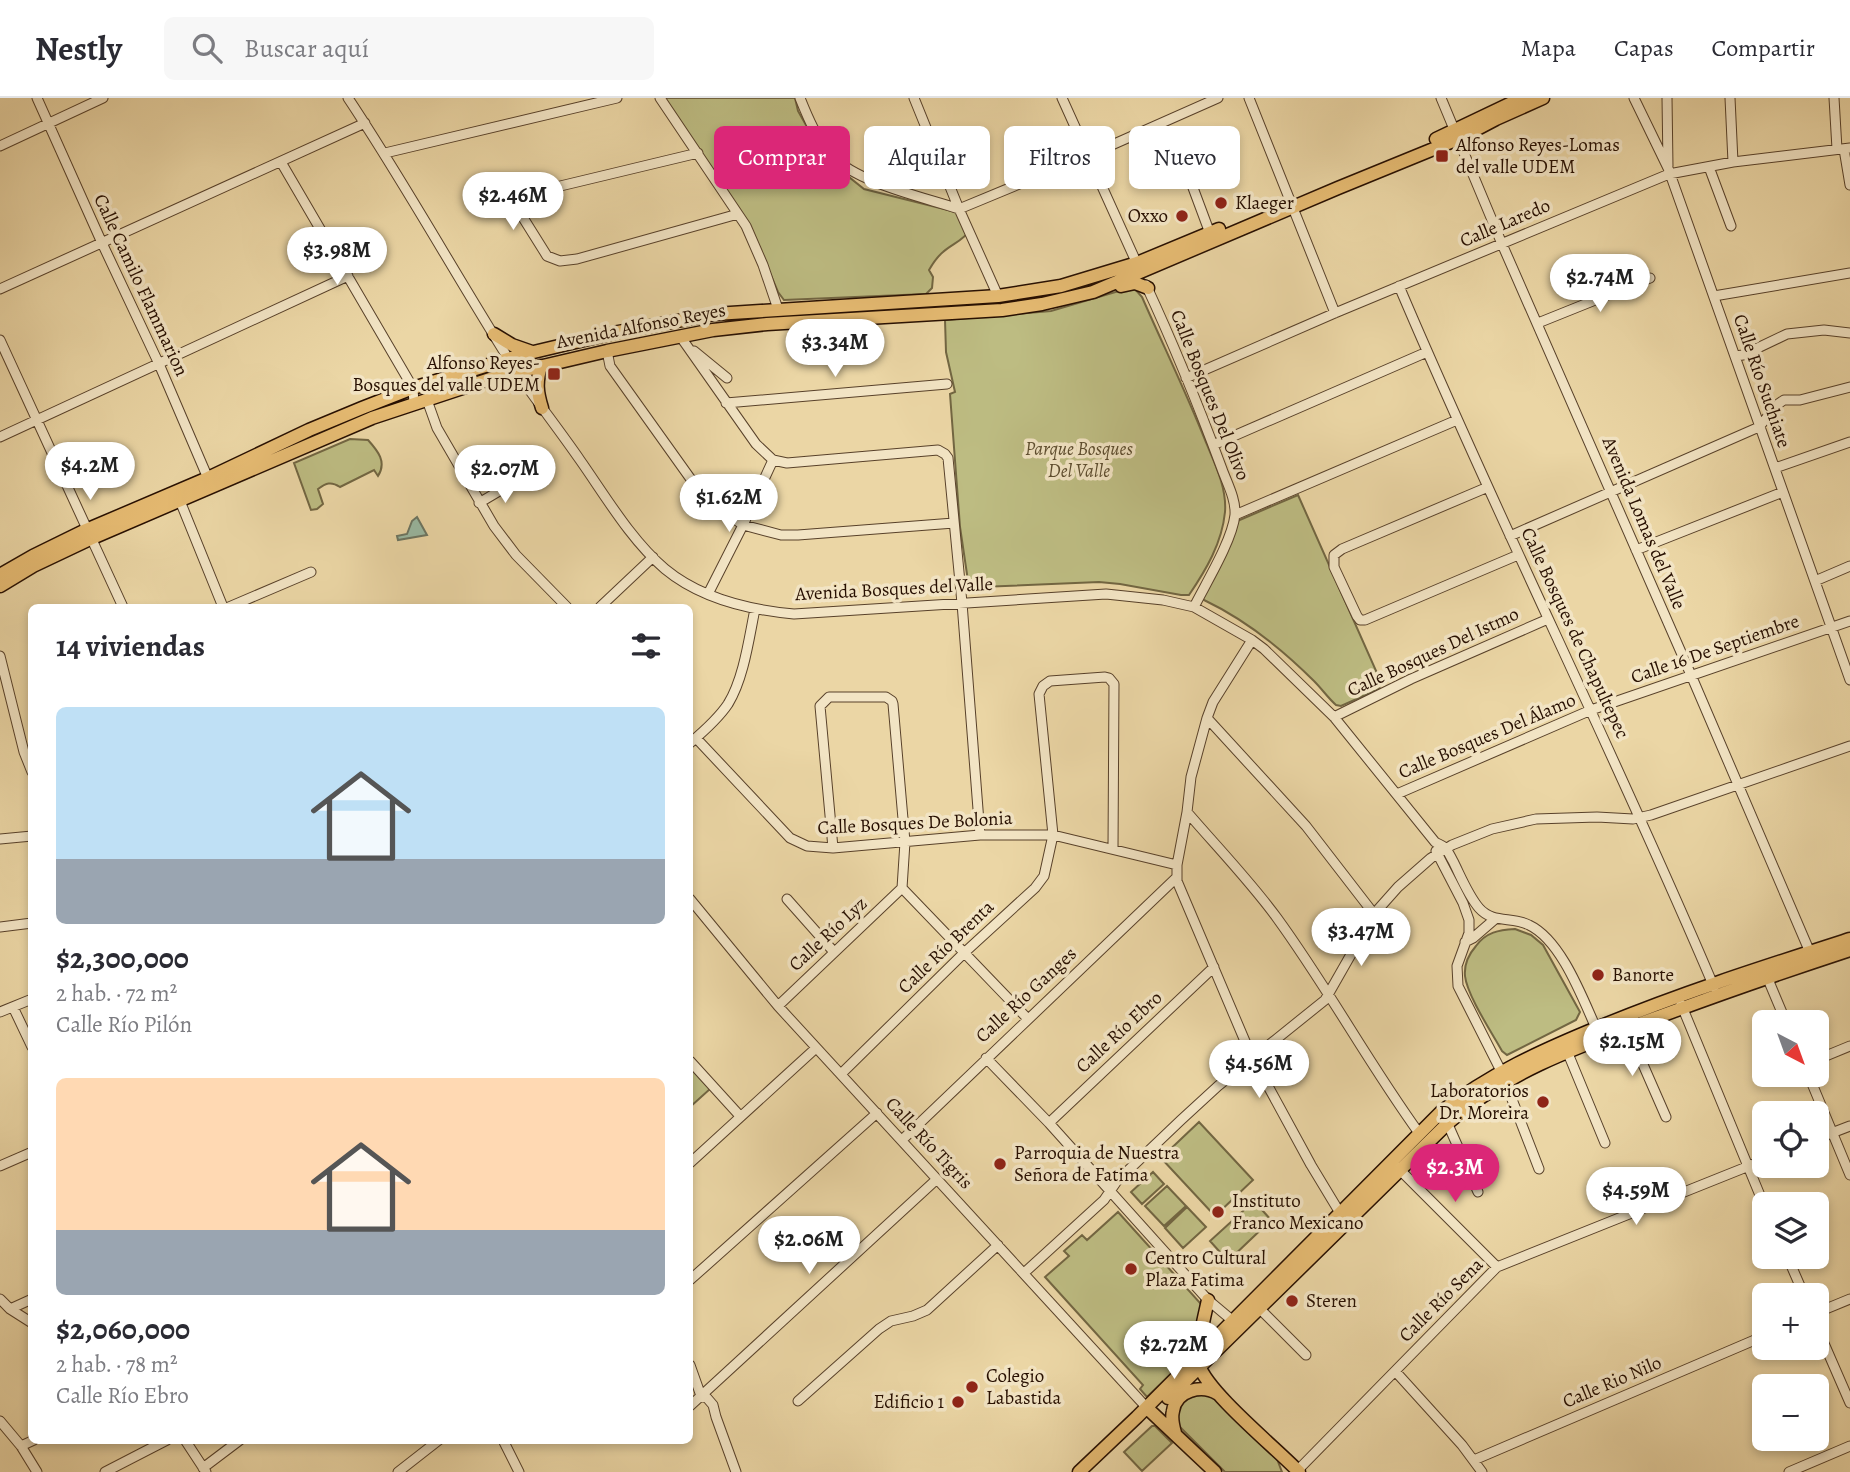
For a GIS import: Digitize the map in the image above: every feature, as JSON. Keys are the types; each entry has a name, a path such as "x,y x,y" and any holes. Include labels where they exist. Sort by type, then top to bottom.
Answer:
{"main road":[{"name":"Avenida Alfonso Reyes","path":"1457,135 1522,98"},
{"name":"Avenida Alfonso Reyes","path":"0,575 33,556 210,483 362,423 496,377 607,351 683,341 767,324 1002,310 1093,292 1139,268 1291,203 1403,160 1543,98"},
{"name":"Avenida Alfonso Reyes","path":"210,483 309,430 412,387 533,352 618,332 715,314 998,296 1061,286 1139,268"},
{"path":"1093,292 1135,283 1148,288"},
{"path":"495,334 512,345 533,352"},
{"path":"541,366 536,381 542,408"},
{"name":"Avenida Alfonso Reyes","path":"0,586 88,535"},
{"path":"1199,1361 1233,1321 1256,1305 1340,1213 1396,1166 1419,1133 1478,1098 1502,1077 1552,1046 1597,1028 1812,957 1850,939"},
{"path":"1812,957 1850,950"},
{"path":"1502,1077 1525,1071 1567,1051 1627,1028 1680,1002"},
{"path":"1567,1051 1597,1028"},
{"path":"1091,1472 1444,1118"},
{"path":"1209,1300 1199,1361 1221,1396 1298,1471"},
{"path":"1175,1433 1173,1410 1181,1397 1189,1391 1200,1389 1221,1396"},
{"path":"1150,1410 1214,1472"},
{"path":"1079,1472 1150,1410"}],"street":[{"name":"Calle Camilo Flammarion","path":"37,98 159,364 210,483"},
{"path":"0,146 103,98"},
{"name":"Avenida Bosques del Valle","path":"348,98 385,153 517,372 631,531 653,557 680,579 708,594 755,609 807,614 1106,594 1163,600 1194,607 1252,640 1276,659 1334,717 1435,842 1446,848"},
{"path":"385,153 617,98"},
{"path":"660,98 750,233 778,309"},
{"path":"800,98 821,141 831,154 849,169 882,184 960,209 1008,189"},
{"path":"914,98 998,296"},
{"name":"Calle Bosques Del Olivo","path":"1062,98 1074,126"},
{"path":"1115,144 1218,98"},
{"path":"1249,98 1335,313"},
{"name":"Avenida Lomas del Valle","path":"1441,98 1812,957"},
{"name":"Calle Río Suchiate","path":"1634,98 1669,171 1850,680"},
{"path":"1667,98 1669,171"},
{"path":"1730,98 1733,162"},
{"path":"1834,98 1850,186"},
{"path":"0,289 365,123"},
{"name":"Calle Laredo","path":"1186,378 1669,171 1844,149"},
{"path":"698,153 527,194 518,201 517,208 547,256 560,261 577,259 738,214"},
{"path":"281,162 479,503 516,555 564,604"},
{"path":"1709,167 1731,226"},
{"name":"Calle Bosques Del Olivo","path":"1102,189 1186,378 1232,494 1235,515"},
{"path":"1194,189 1212,237"},
{"path":"1714,296 1850,273"},
{"path":"0,437 348,276"},
{"path":"1538,323 1650,278"},
{"name":"Calle Bosques de Chapultepec","path":"1399,286 1715,990"},
{"path":"1734,356 1742,355 1787,334 1824,330 1850,333"},
{"path":"0,340 122,604"},
{"path":"683,341 727,378"},
{"path":"683,341 756,444 773,460 787,463 938,450 945,454 962,603 980,835"},
{"path":"607,351 610,366 690,478 714,504 743,525 782,535 798,535 954,523"},
{"path":"1213,445 1427,352"},
{"path":"726,403 947,384"},
{"path":"1510,536 1759,427 1784,400 1800,400 1850,387"},
{"path":"1194,607 1227,540 1235,515 1457,420"},
{"path":"1775,468 1850,442"},
{"path":"708,594 773,460"},
{"path":"479,503 516,481"},
{"path":"1488,487 1342,550 1333,558 1334,566 1357,616 1362,620 1518,555"},
{"path":"1636,550 1783,492"},
{"path":"178,496 222,604"},
{"path":"603,604 653,557"},
{"path":"1815,582 1850,566"},
{"path":"236,604 312,572"},
{"path":"693,741 729,702 740,672 755,609"},
{"name":"Calle Bosques Del Istmo","path":"1334,717 1548,619"},
{"name":"Calle 16 De Septiembre","path":"1591,710 1850,621"},
{"path":"1252,640 1217,694 1207,718 1191,776 1176,878 1254,1059 1340,1213"},
{"path":"0,656 28,762"},
{"name":"Calle Río Brenta","path":"842,1073 1040,882 1046,870 1053,835 1039,694 1043,686 1050,681 1105,677 1112,681 1113,849"},
{"path":"833,848 820,709 829,697 882,696 893,704 905,842 902,888 1027,1018"},
{"name":"Calle Bosques Del Álamo","path":"1397,794 1591,710"},
{"path":"1207,718 1306,826 1374,914"},
{"name":"Calle Bosques De Bolonia","path":"693,741 790,838 807,846 833,848 980,835 1053,835 1177,865"},
{"path":"1024,1273 1104,1200 1117,1181 1181,1119 1329,996 1374,914 1414,871 1446,848 1492,829 1536,819 1640,818 1850,746"},
{"path":"1187,812 1268,906 1419,1133"},
{"path":"0,839 28,836"},
{"name":"Avenida Bosques del Valle","path":"1435,842 1437,855 1467,913 1469,927 1457,966 1458,986 1502,1077 1539,1168"},
{"path":"1446,848 1475,903 1485,914 1495,919 1527,923 1552,943 1597,1028"},
{"name":"Calle Río Ganges","path":"902,1140 1176,878"},
{"name":"Calle Río Lyz","path":"778,1006 902,888"},
{"path":"787,899 834,952"},
{"name":"Calle Río Tigris","path":"693,903 778,1006 1150,1410"},
{"path":"1465,942 1495,919"},
{"path":"0,927 28,924"},
{"name":"Calle Río Ebro","path":"1049,1123 1214,967"},
{"path":"1769,971 1770,985 1781,1010"},
{"path":"0,1013 28,1001"},
{"path":"1680,1002 1758,1192"},
{"path":"13,1007 28,1039"},
{"path":"1627,1028 1665,1116"},
{"path":"1829,1055 1850,1046"},
{"path":"693,1160 816,1048"},
{"path":"1567,1051 1605,1143"},
{"path":"986,1058 1049,1123 1209,1300 1233,1321"},
{"path":"693,1064 740,1116"},
{"path":"1813,1087 1850,1175"},
{"path":"693,1277 877,1113"},
{"path":"1444,1118 1478,1192"},
{"path":"1829,1134 1850,1126"},
{"path":"0,1166 28,1154"},
{"name":"Calle Río Sena","path":"1298,1471 1497,1267 1752,1164"},
{"path":"1396,1166 1497,1267"},
{"path":"693,1403 937,1179"},
{"path":"798,1401 879,1329 891,1321 920,1314 934,1304 998,1245"},
{"path":"0,1299 28,1320"},
{"path":"1829,1308 1850,1299"},
{"path":"10,1309 28,1301"},
{"path":"1256,1305 1306,1355"},
{"name":"Calle Rio Nilo","path":"1474,1460 1752,1341"},
{"path":"1829,1355 1850,1403"},
{"path":"1395,1371 1482,1472"},
{"path":"693,1373 701,1396"},
{"path":"701,1396 713,1405 736,1472"},
{"path":"0,1422 21,1446 37,1472"},
{"path":"21,1446 28,1443"},
{"path":"105,1472 159,1444"},
{"path":"188,1444 204,1470 235,1444"},
{"path":"398,1472 434,1444"},
{"path":"505,1444 519,1472"},
{"path":"1789,1472 1850,1446"}],"green space":[{"path":"663,98 795,98 798,111 806,126 714,126 714,174"},
{"path":"850,178 864,189 960,213 970,230 965,237 941,254 929,270 933,277 932,288 926,294 784,300 752,231 724,189 850,189"},
{"name":"Parque Bosques Del Valle","path":"1129,288 1135,289 1142,297 1222,484 1225,503 1223,523 1207,566 1189,595 1099,582 980,587 971,584 968,581 960,527 950,394 955,392 946,352 945,320 1051,311"},
{"path":"350,439 368,440 380,457 381,471 378,476 374,470 340,487 331,483 324,485 318,489 323,504 311,510 294,463"},
{"path":"1298,495 1381,682 1379,689 1341,706 1336,705 1302,669 1263,636 1202,597 1235,522"},
{"path":"1515,929 1531,935 1543,945 1580,1012 1576,1020 1507,1055 1502,1051 1475,1003 1465,972 1469,956 1480,941 1498,931"},
{"path":"693,1070 710,1089 693,1104"},
{"path":"1199,1122 1253,1180 1215,1216 1161,1158"},
{"path":"1153,1172 1164,1184 1142,1204 1131,1192"},
{"path":"1167,1186 1186,1206 1164,1226 1145,1206"},
{"path":"1254,1201 1271,1220 1228,1261 1210,1241"},
{"path":"1187,1207 1206,1227 1183,1248 1165,1228"},
{"path":"1118,1212 1201,1304 1197,1349 1147,1397 1140,1389 1143,1385 1045,1277 1069,1256 1064,1251 1082,1235 1087,1240"},
{"path":"1209,1393 1277,1459 1282,1472 1225,1472 1178,1425 1182,1399"},
{"path":"1152,1426 1172,1443 1142,1471 1124,1452"}],"shaded area":[{"path":"417,517 427,535 398,540 397,536 407,534 412,521"}],"place":[{"name":"Alfonso Reyes-Lomas del valle UDEM","path":"1442,156"},
{"name":"Klaeger","path":"1221,203"},
{"name":"Oxxo","path":"1182,216"},
{"name":"Alfonso Reyes- Bosques del valle UDEM","path":"554,374"},
{"name":"Banorte","path":"1598,975"},
{"name":"Laboratorios Dr. Moreira","path":"1543,1102"},
{"name":"Parroquia de Nuestra Señora de Fatima","path":"1000,1164"},
{"name":"Instituto Franco Mexicano","path":"1218,1212"},
{"name":"Centro Cultural Plaza Fatima","path":"1131,1269"},
{"name":"Steren","path":"1292,1301"},
{"name":"Colegio Labastida","path":"972,1387"},
{"name":"Edificio 1","path":"958,1402"}]}
